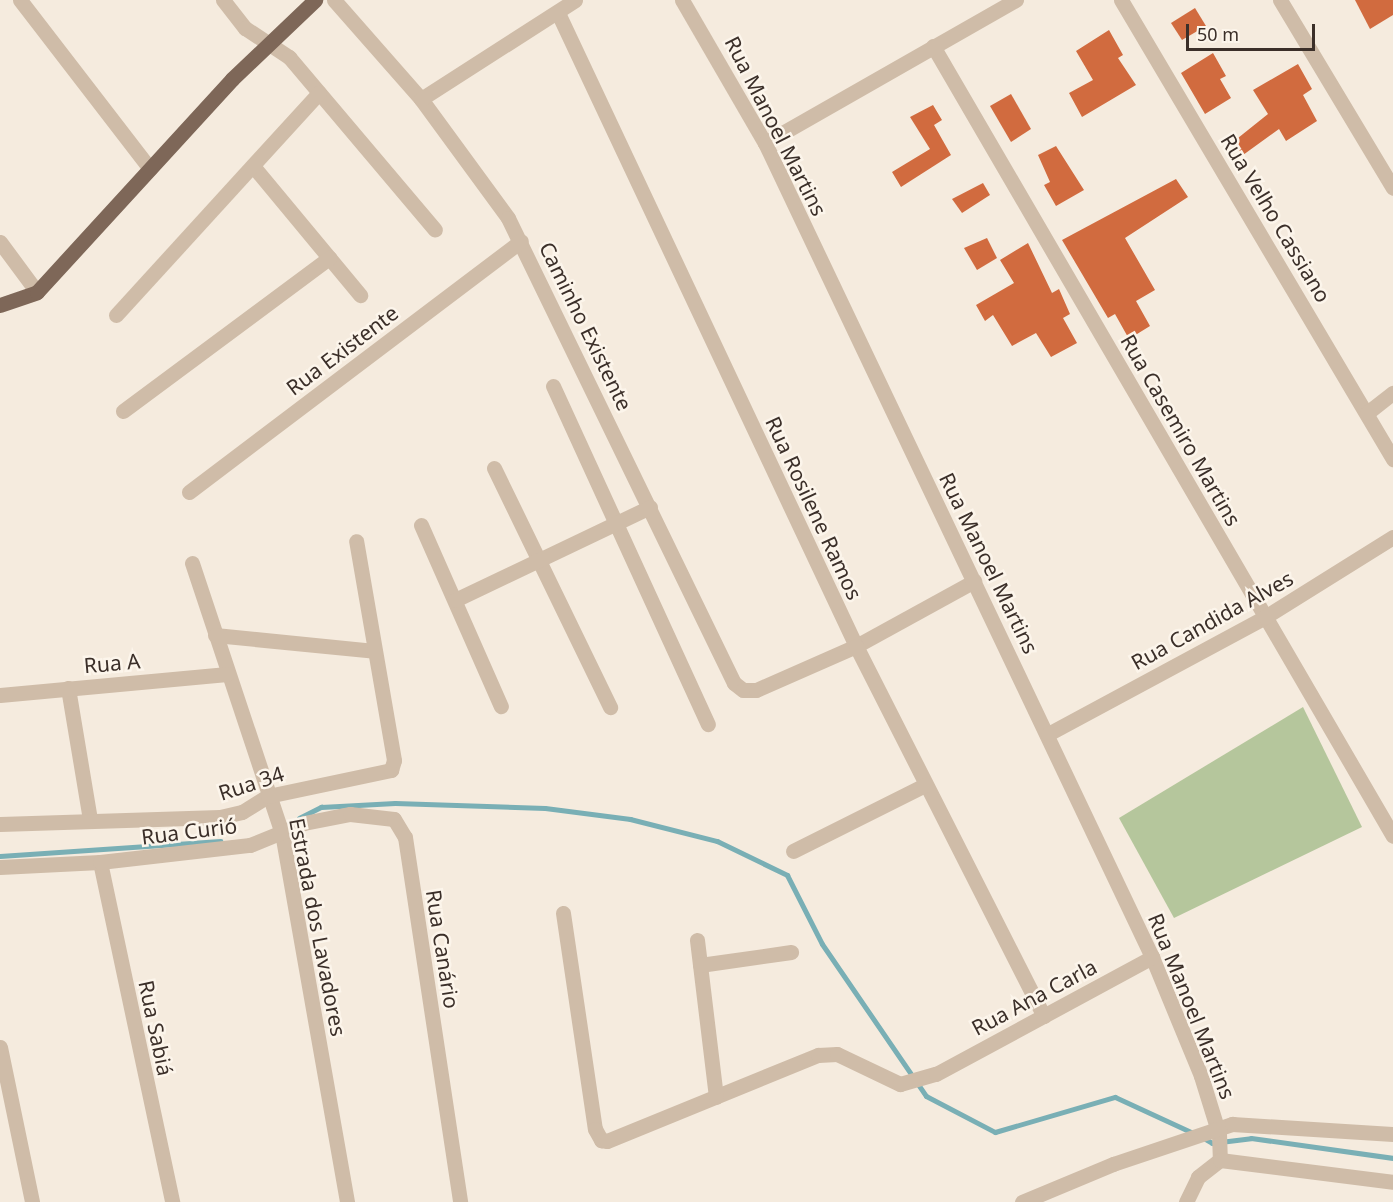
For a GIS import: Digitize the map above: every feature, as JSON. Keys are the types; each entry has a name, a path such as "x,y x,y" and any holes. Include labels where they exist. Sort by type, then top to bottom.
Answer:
{"main road":[{"path":"0,306 37,292 150,169 270,43 315,0"}],"street":[{"path":"20,0 150,169"},
{"path":"223,0 245,28 289,57 435,230"},
{"name":"Caminho Existente","path":"334,0 421,99 482,177 521,241 650,507 726,674 743,690 756,690 856,646"},
{"path":"421,99 575,0"},
{"name":"Rua Manoel Martins","path":"682,0 765,143 1048,734 1152,957 1215,1132 1220,1157"},
{"path":"765,143 1016,0"},
{"name":"Rua Velho Cassiano","path":"1121,0 1393,459"},
{"path":"1280,0 1393,188"},
{"name":"Rua Rosilene Ramos","path":"558,12 856,646 1044,1016"},
{"name":"Rua Casemiro Martins","path":"933,46 1393,836"},
{"path":"116,315 319,93"},
{"path":"253,166 360,295"},
{"name":"Rua Existente","path":"189,492 521,241"},
{"path":"0,242 37,292"},
{"path":"123,411 329,258"},
{"path":"553,386 614,524 708,724"},
{"path":"1367,413 1393,393"},
{"path":"494,468 610,707"},
{"path":"455,600 650,507"},
{"path":"421,525 501,706"},
{"name":"Rua Candida Alves","path":"1048,734 1265,617 1393,537"},
{"name":"Rua 34","path":"0,824 220,817 391,770 394,760 356,541"},
{"name":"Estrada dos Lavadores","path":"192,563 281,831 347,1202"},
{"path":"856,646 974,580"},
{"path":"215,635 374,651"},
{"name":"Rua A","path":"0,695 227,674"},
{"path":"68,688 90,820"},
{"path":"793,851 925,785"},
{"name":"Rua Canário","path":"281,831 350,814 387,817 403,829 460,1202"},
{"name":"Rua Curió","path":"100,862 250,845 281,831"},
{"path":"0,867 100,862"},
{"name":"Rua Sabiá","path":"100,862 172,1202"},
{"name":"Rua Ana Carla","path":"562,913 601,1140 624,1136 826,1053 859,1062 900,1084 936,1074 1152,957"},
{"path":"697,940 716,1097"},
{"path":"700,965 792,952"},
{"path":"0,1047 32,1202"},
{"path":"1023,1202 1113,1164 1245,1123 1393,1134"},
{"path":"1186,1202 1198,1177 1220,1157 1393,1182"}],"green space":[{"path":"1303,707 1362,827 1174,918 1119,818"}],"building":[{"path":"1355,0 1393,0 1393,15 1370,29"},
{"path":"1195,8 1206,26 1182,40 1171,23"},
{"path":"1109,30 1123,55 1118,58 1136,85 1082,117 1069,93 1093,80 1076,51"},
{"path":"1213,53 1226,76 1220,79 1231,98 1205,114 1181,73"},
{"path":"1298,64 1312,89 1303,95 1317,121 1286,141 1279,129 1243,155 1233,142 1268,114 1253,90"},
{"path":"1011,94 1031,129 1011,142 990,106"},
{"path":"933,105 942,120 934,125 951,155 901,187 892,172 930,149 910,117"},
{"path":"1056,146 1084,190 1056,206 1044,185 1050,182 1038,155"},
{"path":"1176,179 1188,197 1125,238 1155,290 1136,301 1150,326 1129,339 1115,314 1108,318 1062,240"},
{"path":"983,183 990,195 962,213 952,199"},
{"path":"987,238 997,258 977,270 964,248"},
{"path":"1028,243 1052,293 1059,289 1070,314 1063,318 1077,343 1051,357 1036,333 1012,346 993,315 985,321 976,305 1014,283 1000,260"}],"waterway":[{"path":"299,818 321,807 395,803 545,808 630,819 717,841 787,875 822,944 926,1096 995,1132 1115,1097 1193,1133"},
{"path":"0,856 220,841"},
{"path":"1202,1137 1212,1143 1251,1138 1393,1158"}]}
